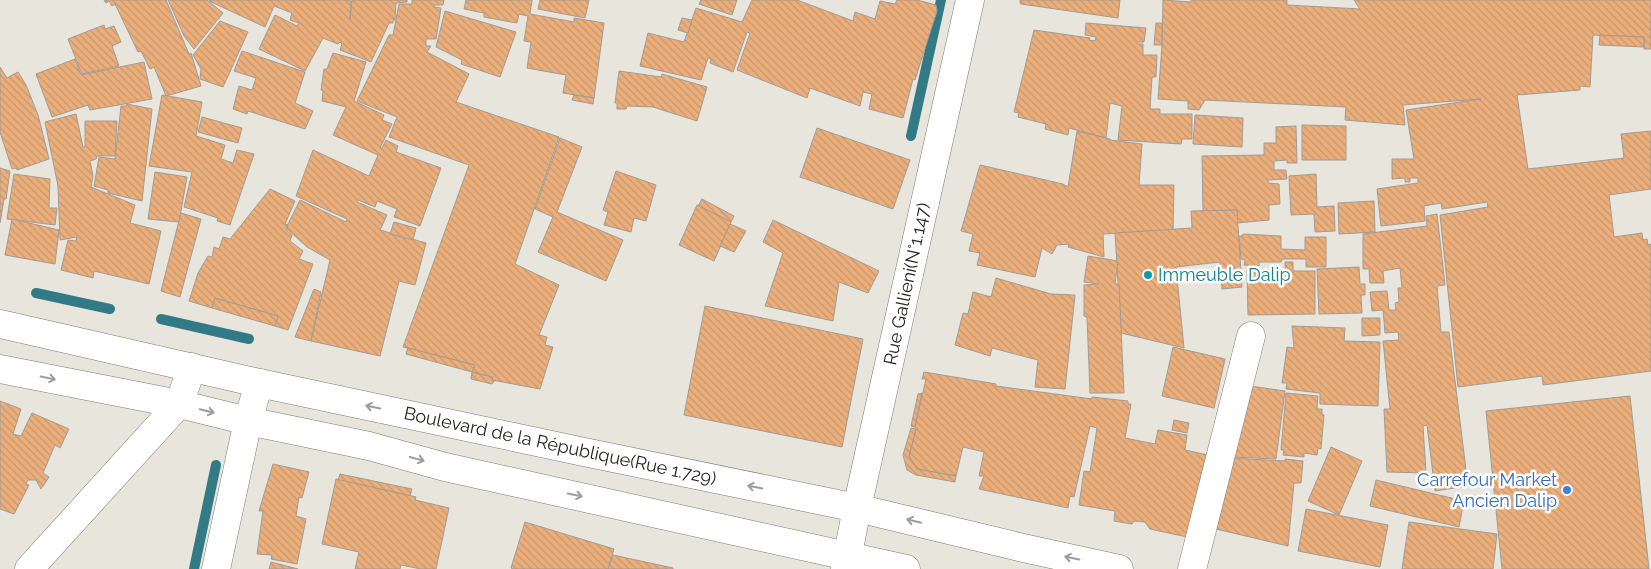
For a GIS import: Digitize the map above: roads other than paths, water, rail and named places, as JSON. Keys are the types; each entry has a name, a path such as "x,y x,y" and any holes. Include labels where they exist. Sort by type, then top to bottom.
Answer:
{"main road":[{"name":"Rue Gallieni(N°1.147)","path":"847,562 857,508 970,0"},
{"name":"Boulevard de la République(Rue 1.729)","path":"0,324 258,383 857,508 1119,569"},
{"path":"1192,569 1252,336"},
{"path":"29,569 178,404 192,367"},
{"path":"0,369 178,404 248,421 369,446 445,466 847,562 906,569"},
{"path":"216,569 258,383"}],"waterway":[{"path":"911,136 941,0"},
{"path":"36,293 110,309"},
{"path":"161,319 249,339"},
{"path":"194,569 216,465"}],"place":[{"name":"Immeuble Dalip","path":"1148,275"},
{"name":"Carrefour Market Ancien Dalip","path":"1567,490"}]}
